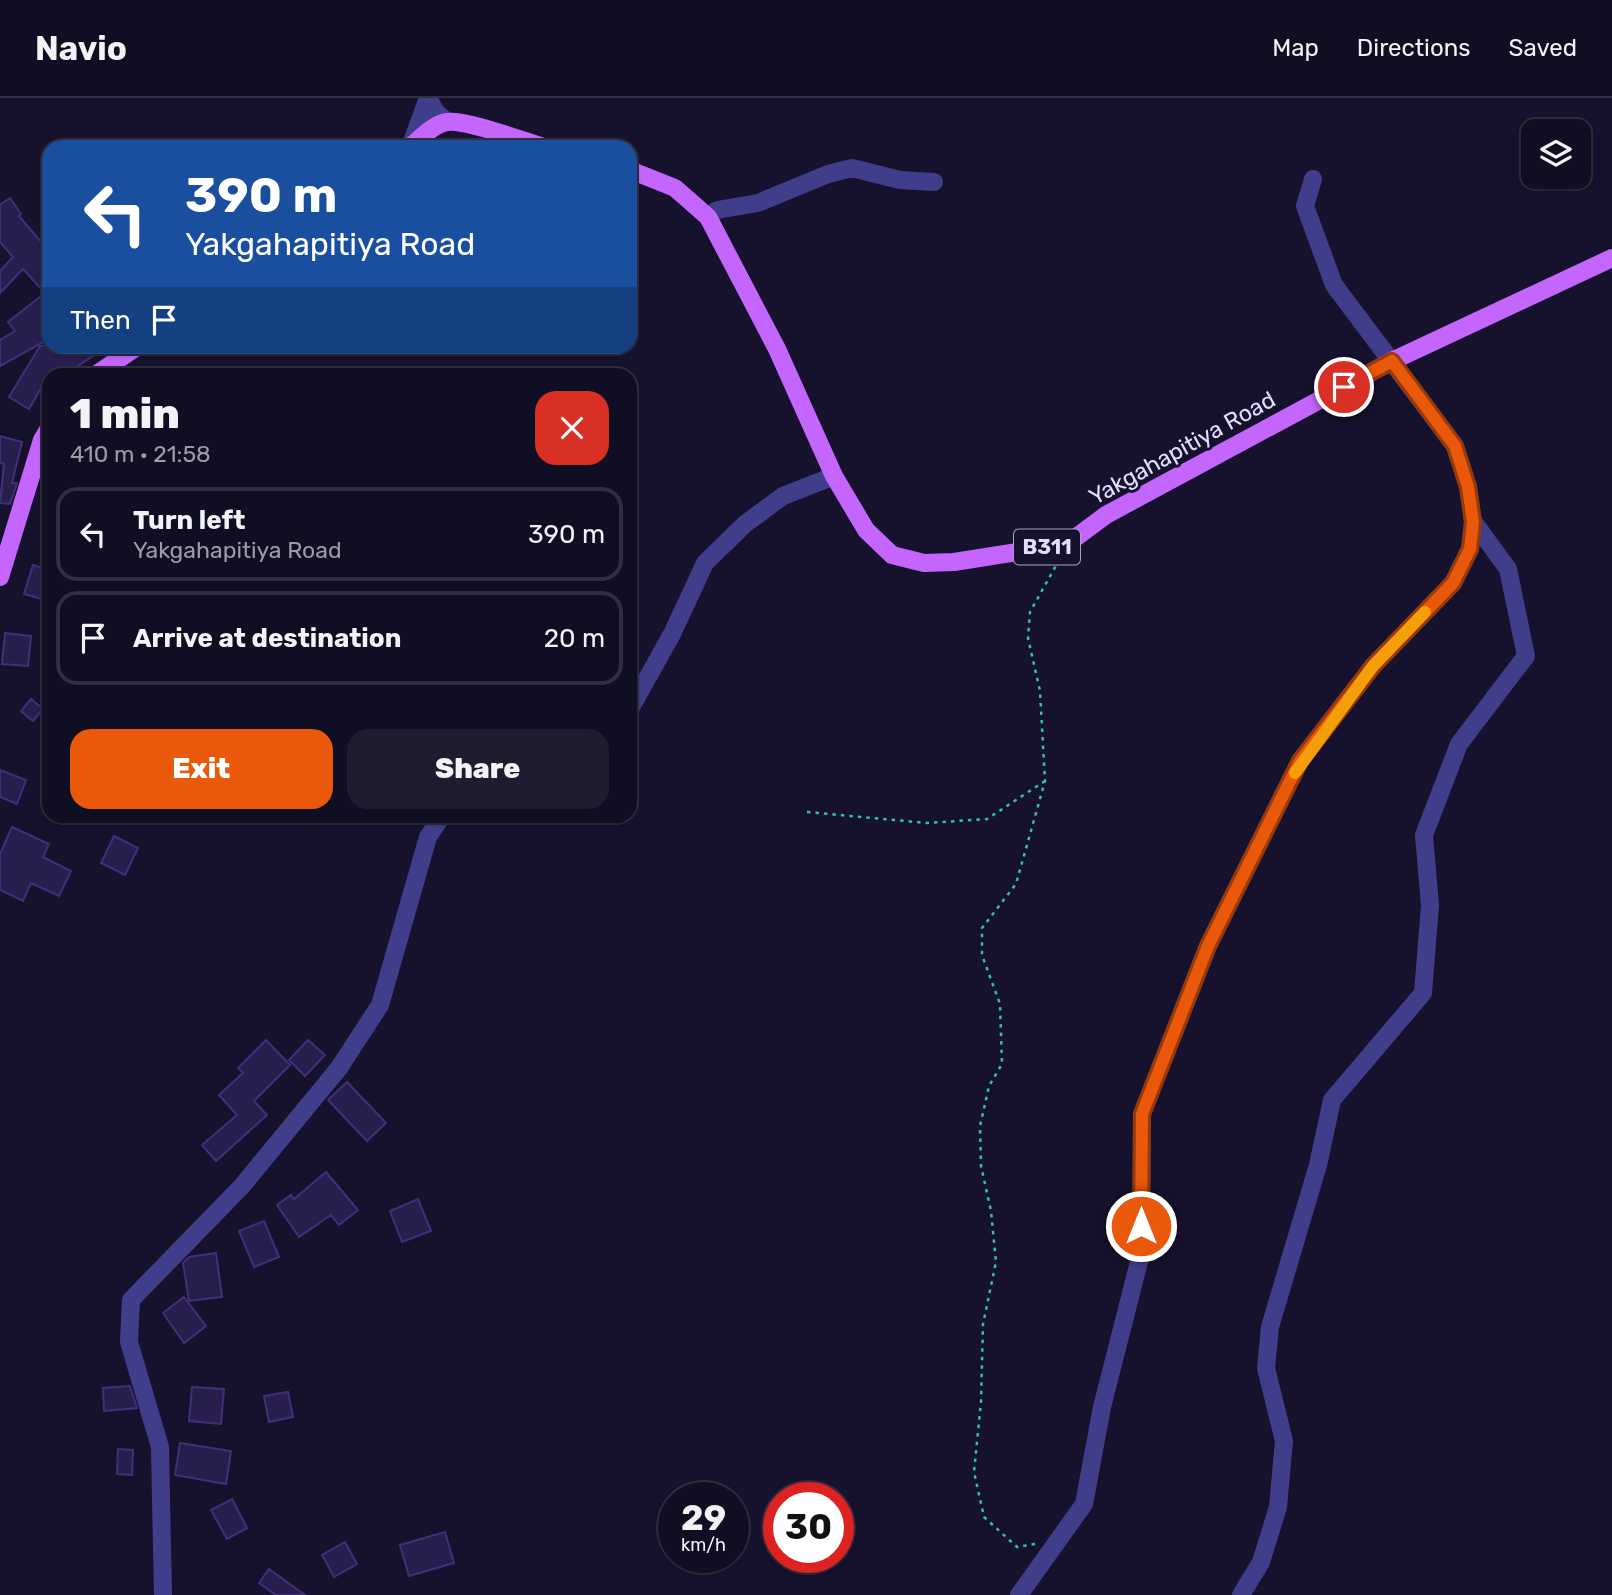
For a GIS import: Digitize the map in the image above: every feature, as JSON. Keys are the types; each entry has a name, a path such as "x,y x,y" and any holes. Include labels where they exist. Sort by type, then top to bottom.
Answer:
{"main road":[{"path":"418,140 430,130 447,122 477,127 521,140"},
{"name":"Yakgahapitiya Road","path":"637,173 675,188 708,216 777,349 834,476 866,530 892,555 924,563 954,562 1067,544 1106,515 1392,361 1612,258"},
{"path":"106,368 126,354"},
{"path":"0,576 42,440"}],"street":[{"path":"428,98 447,122"},
{"path":"413,140 428,98"},
{"path":"708,216 717,210 758,203 828,174 852,169 900,180 933,182"},
{"path":"1019,1595 1084,1504 1102,1407 1141,1254 1142,1114 1208,946 1300,761 1373,666 1453,583 1470,549 1473,522 1468,487 1455,446 1334,285 1320,253 1305,206 1313,179"},
{"path":"637,696 671,635 705,563 745,524 783,496 834,476"},
{"path":"1241,1595 1261,1562 1278,1507 1284,1441 1266,1368 1270,1327 1318,1164 1332,1100 1423,993 1430,905 1424,835 1459,744 1525,656 1508,569 1473,522"},
{"path":"163,1595 160,1447 128,1342 131,1300 242,1186 340,1068 380,1005 428,837 437,823"}],"path":[{"path":"1056,1540 1017,1547 984,1517 974,1472 981,1402 983,1324 996,1262 991,1211 981,1166 980,1126 989,1086 1002,1064 1000,1004 982,955 982,928 1016,884 1045,781 1040,691 1028,638 1030,612 1067,544"},
{"path":"807,812 926,823 987,819 1045,781"}],"building":[{"path":"10,198 21,214 19,216 42,243 42,290 23,269 0,293 0,271 13,257 0,242 0,205"},
{"path":"42,295 42,343 0,366 0,340 15,331 8,322"},
{"path":"40,346 42,354 96,354 75,368 42,368 42,386 29,409 9,397"},
{"path":"0,436 22,442 12,483 17,483 10,504 0,503 4,464 0,463"},
{"path":"33,565 42,568 42,599 24,594"},
{"path":"5,633 31,636 28,666 2,664"},
{"path":"31,699 42,708 33,721 21,711"},
{"path":"0,770 26,780 17,804 0,797"},
{"path":"12,827 49,844 43,857 71,871 59,896 31,883 23,901 0,890 0,854"},
{"path":"114,836 138,848 125,875 101,863"},
{"path":"266,1040 290,1065 254,1101 267,1115 216,1161 202,1145 237,1115 219,1095 243,1073 238,1068"},
{"path":"308,1040 325,1055 305,1076 289,1060"},
{"path":"347,1082 386,1123 367,1141 328,1100"},
{"path":"326,1172 358,1210 339,1225 331,1215 299,1237 277,1205 291,1195 294,1199"},
{"path":"418,1199 431,1231 402,1242 390,1211"},
{"path":"264,1221 279,1257 254,1267 239,1231"},
{"path":"216,1253 222,1297 189,1301 183,1263 189,1257"},
{"path":"184,1297 206,1326 184,1343 163,1313"},
{"path":"130,1386 137,1408 104,1411 103,1388"},
{"path":"192,1387 224,1389 221,1424 189,1421"},
{"path":"288,1392 293,1417 269,1422 264,1396"},
{"path":"180,1443 231,1451 226,1484 175,1475"},
{"path":"118,1449 133,1450 132,1475 117,1474"},
{"path":"232,1499 247,1528 227,1539 211,1510"},
{"path":"445,1532 454,1563 409,1576 400,1545"},
{"path":"345,1542 357,1564 334,1577 322,1555"},
{"path":"269,1569 305,1595 276,1595 259,1583"}],"slow traffic":[{"path":"1295,773 1300,761 1373,666 1425,612"}],"route":[{"path":"1141,1226 1142,1114 1208,946 1300,761 1373,666 1453,583 1470,549 1473,522 1468,487 1455,446 1392,361 1344,387"}]}
